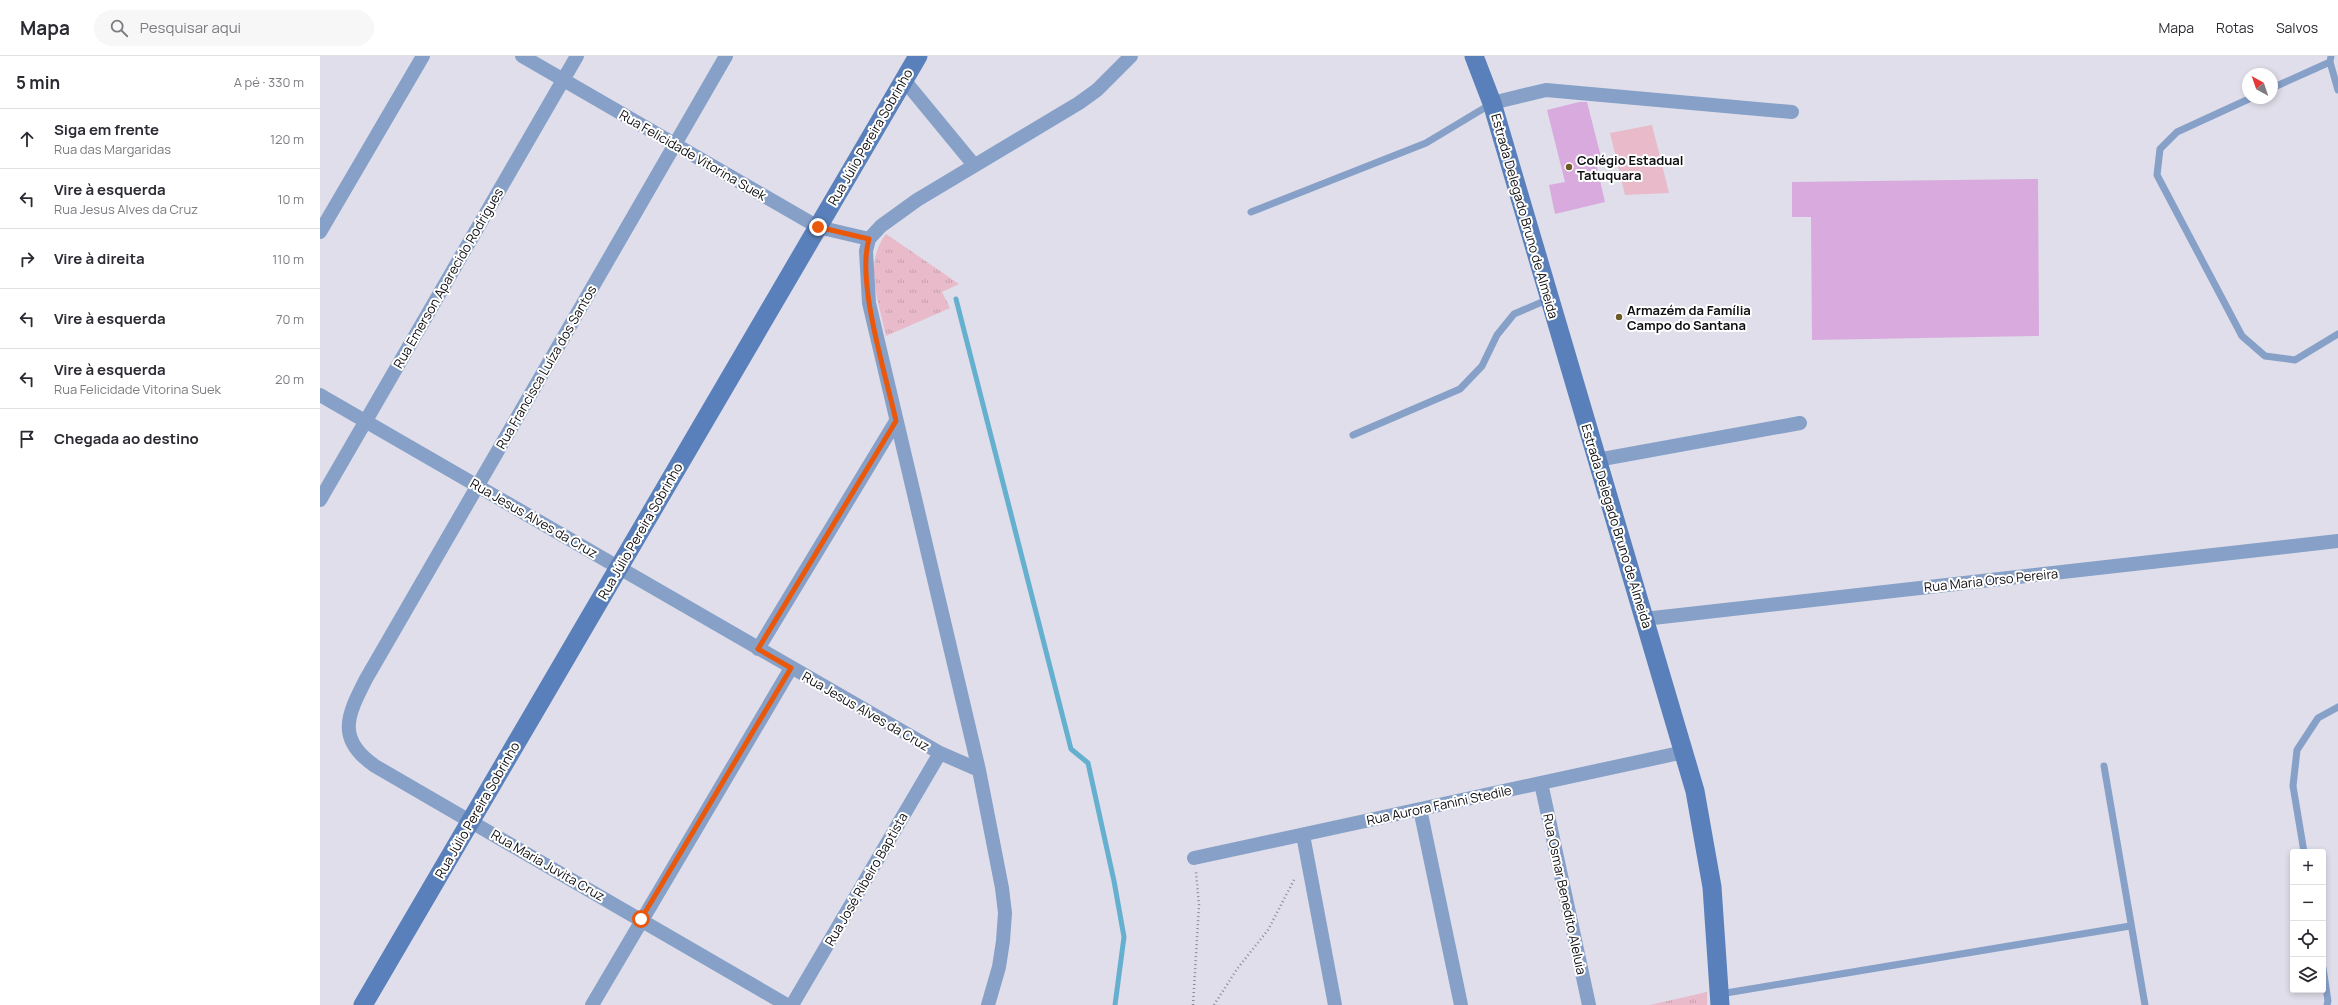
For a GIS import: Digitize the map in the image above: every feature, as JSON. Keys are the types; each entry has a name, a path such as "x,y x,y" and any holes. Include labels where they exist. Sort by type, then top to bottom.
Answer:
{"main road":[{"name":"Rua Júlio Pereira Sobrinho","path":"363,1005 918,56"},
{"name":"Estrada Delegado Bruno de Almeida","path":"1474,56 1492,103 1684,752 1704,835 1712,887 1720,1000"}],"street":[{"path":"320,232 423,56"},
{"name":"Rua Felicidade Vitorina Suek","path":"522,56 818,227 869,239"},
{"name":"Rua Emerson Aparecido Rodrigues","path":"320,500 577,56"},
{"name":"Rua Francisca Luíza dos Santos","path":"366,679 726,56"},
{"path":"988,1005 999,966 1005,913 979,770 896,421 866,285 866,251 869,239 895,214 1079,103 1097,90 1131,56"},
{"path":"904,80 974,165"},
{"path":"1492,103 1532,92 1552,90 1792,112"},
{"name":"Rua Jesus Alves da Cruz","path":"320,395 940,753 979,770"},
{"path":"758,649 896,421"},
{"path":"1597,460 1800,423"},
{"name":"Rua Maria Orso Pereira","path":"1644,619 2338,540"},
{"path":"592,1005 641,919 791,668"},
{"name":"Rua Maria Juvita Cruz","path":"366,679 348,719 347,729 357,752 375,766 787,1005"},
{"name":"Rua Aurora Fanini Stedile","path":"1194,858 1684,752"},
{"name":"Rua José Ribeiro Baptista","path":"792,1005 940,753"},
{"name":"Rua Osmar Benedito Aleluia","path":"1541,783 1589,1005"},
{"path":"1420,809 1461,1005"},
{"path":"1303,835 1335,1005"}],"lane":[{"path":"2278,85 2330,59 2338,90"},
{"path":"2242,102 2177,132 2160,149 2157,175 2242,336 2265,356 2295,360 2338,334"},
{"path":"1251,212 1426,143 1492,103"},
{"path":"1353,435 1460,389 1482,366 1497,335 1514,314 1550,299"},
{"path":"2304,849 2293,786 2297,750 2318,718 2338,707"},
{"path":"2104,766 2130,926 2145,1005"},
{"path":"1720,1000 2130,926"},
{"path":"2326,988 2328,1001 2327,1005"}],"path":[{"path":"1214,1005 1237,969 1268,930 1307,855"},
{"path":"1192,1005 1199,905 1199,885 1194,858"}],"green space":[{"path":"1652,125 1669,193 1625,195 1610,133"},
{"path":"886,234 959,284 942,292 950,308 886,336 877,297 874,270 875,258 879,245"},
{"path":"1707,992 1707,1005 1650,1005"}],"building":[{"name":"Colégio Estadual Tatuquara","path":"1579,102 1587,102 1601,157 1595,159 1605,202 1555,214 1549,185 1565,182 1547,110"},
{"path":"2038,179 2039,336 1812,340 1811,217 1792,217 1792,182"}],"waterway":[{"path":"956,299 1071,749 1088,763 1114,881 1124,937 1115,1005"}],"place":[{"name":"Colégio Estadual Tatuquara","path":"1569,167"},
{"name":"Armazém da Família Campo do Santana","path":"1619,317"}],"route":[{"path":"641,919 791,668 758,649 896,421 866,285 866,251 869,239 818,227"}]}
